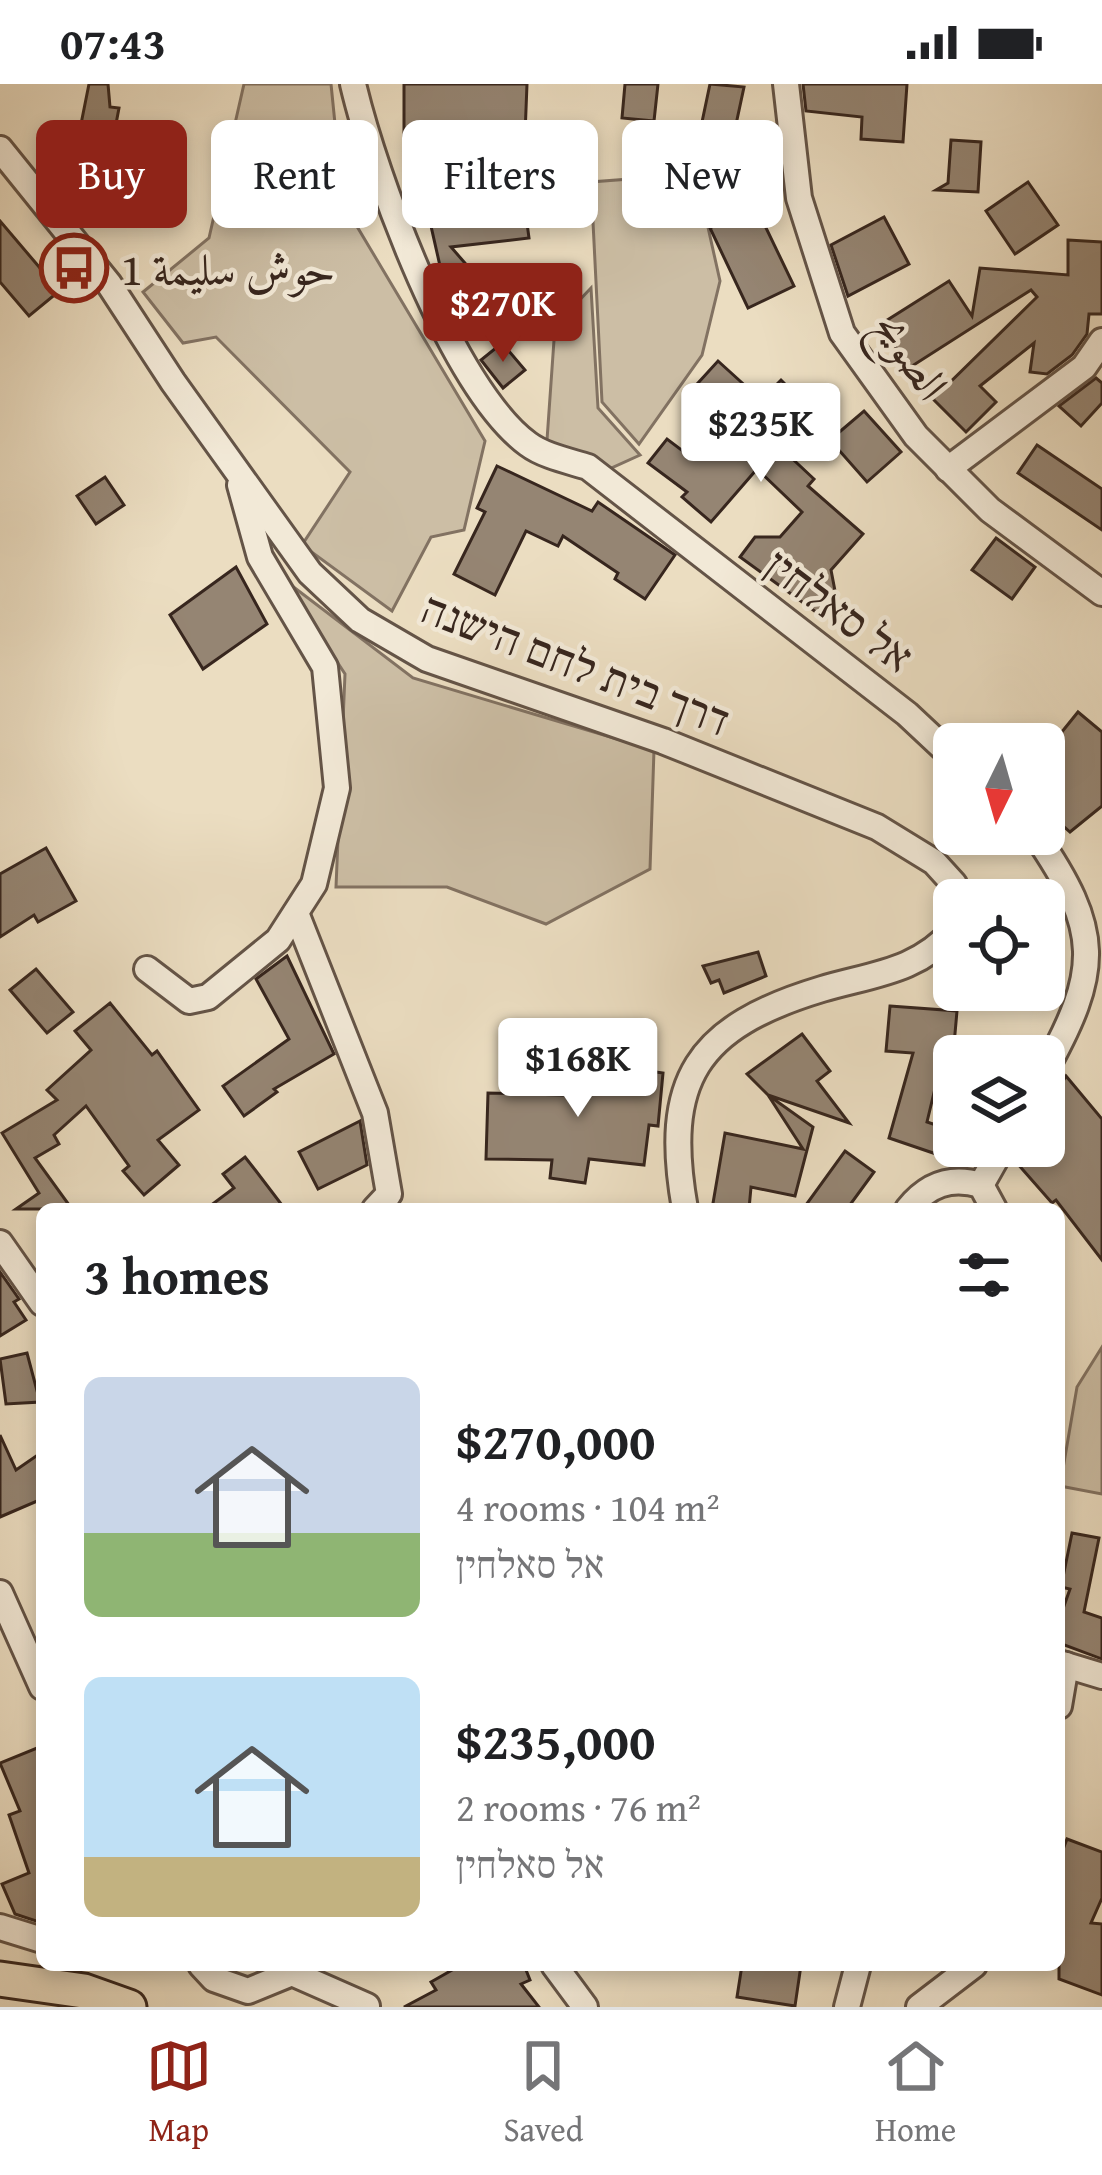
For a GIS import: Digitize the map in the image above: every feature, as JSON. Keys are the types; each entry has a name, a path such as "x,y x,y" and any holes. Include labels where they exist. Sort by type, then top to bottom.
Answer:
{"main road":[{"path":"10,1989 89,1978 128,2007"}],"street":[{"name":"אל סאלחין","path":"353,84 367,145 438,313 457,355 498,416 531,447 588,467 933,738"},
{"name":"الصويح","path":"786,84 799,198 842,333 916,436 948,469 990,510 1102,593"},
{"name":"דרך בית לחם הישנה","path":"0,149 109,284 310,573 360,620 427,659 663,741 877,827 934,862 949,879"},
{"path":"948,469 1084,367 1102,341"},
{"path":"147,969 189,1001 208,997 278,940 314,884 337,788 325,668 260,556 236,470"},
{"path":"1049,855 1086,928 1088,969 1064,1035"},
{"path":"296,913 375,1113 388,1195 381,1203"},
{"path":"684,1203 677,1126 697,1059 725,1033 767,1009 823,988 894,973 933,954"},
{"path":"981,1185 991,1167"},
{"path":"913,1203 938,1184 960,1179 981,1185 991,1203"},
{"path":"0,1243 36,1294"},
{"path":"0,1593 36,1674"},
{"path":"1065,1665 1102,1676"},
{"path":"0,1927 36,1938"},
{"path":"207,1971 214,1979 248,1991 292,1973 367,2006"},
{"path":"558,1971 585,2007"},
{"path":"847,2007 856,1971"},
{"path":"919,2007 966,1971"}],"shaded area":[{"path":"244,84 331,84 335,120 236,120"},
{"path":"622,180 622,228 708,228 720,281 702,355 639,444 602,402 593,228 598,228 598,181"},
{"path":"211,228 358,228 485,441 464,530 431,537 392,611 302,545 350,472 216,337 183,343 143,292 209,238"},
{"path":"591,288 598,408 640,455 609,469 547,440 555,326"},
{"path":"283,579 413,678 654,750 650,869 546,924 447,887 336,887 345,674"},
{"path":"1102,1347 1102,1494 1065,1487 1077,1387"}],"building":[{"path":"89,84 108,84 110,107 119,108 117,120 82,120"},
{"path":"404,84 527,84 526,120 404,120"},
{"path":"625,84 658,84 654,120 622,118"},
{"path":"710,84 744,87 737,120 702,120"},
{"path":"803,84 907,84 903,142 861,139 862,117 806,111"},
{"path":"951,140 981,142 978,192 936,190 948,183"},
{"path":"1028,182 1058,225 1015,254 986,211"},
{"path":"884,217 909,264 848,296 831,245"},
{"path":"0,221 40,268 49,260 69,283 29,316 0,282"},
{"path":"431,228 528,228 529,238 451,247 504,308 480,329 445,288"},
{"path":"710,228 766,228 794,286 748,308"},
{"path":"1068,240 1102,242 1102,314 1089,314 1087,334 1072,355 1047,374 1030,372 1034,343 980,386 996,402 966,432 933,399 1037,297 1031,290 909,368 881,324 949,281 972,316 980,268 1068,275"},
{"path":"502,343 525,370 503,388 481,360"},
{"path":"718,361 761,400 781,380 802,401 767,435 814,479 808,486 863,534 831,570 836,596 820,615 740,557 755,537 780,537 802,512 757,469 711,522 682,497 687,492 648,463 667,439 692,458 718,422 688,394"},
{"path":"1096,378 1102,383 1102,403 1081,426 1059,406"},
{"path":"864,411 901,452 867,482 830,440"},
{"path":"1037,445 1102,489 1102,530 1018,473"},
{"path":"497,466 592,511 598,502 675,555 645,599 615,579 618,573 563,536 558,546 526,531 495,595 454,574 485,512 477,508"},
{"path":"105,477 124,505 96,524 77,496"},
{"path":"996,538 1035,567 1012,599 972,570"},
{"path":"236,567 267,624 203,669 170,615"},
{"path":"1078,712 1102,732 1102,806 1070,832 1065,828 1065,728"},
{"path":"46,848 76,901 38,922 34,915 0,937 0,874"},
{"path":"758,952 766,976 724,993 719,980 711,983 703,966"},
{"path":"287,956 334,1054 274,1089 277,1092 244,1116 223,1086 289,1039 256,979"},
{"path":"36,969 73,1012 47,1033 10,990"},
{"path":"110,1003 152,1055 157,1051 199,1110 158,1140 179,1165 144,1195 123,1171 129,1166 86,1106 54,1135 59,1144 35,1158 68,1203 36,1203 36,1209 16,1209 39,1193 2,1133 57,1100 47,1090 91,1050 75,1031"},
{"path":"890,1006 957,1011 955,1035 933,1035 933,1097 927,1122 933,1124 933,1153 889,1138 913,1053 886,1051"},
{"path":"802,1034 830,1071 817,1081 849,1123 768,1095 747,1074"},
{"path":"565,1059 663,1073 658,1126 649,1125 644,1165 589,1159 585,1183 550,1178 552,1160 486,1159 488,1093 562,1095"},
{"path":"1066,1076 1102,1119 1102,1260 1065,1212 1065,1203 1052,1203 1020,1167 1065,1167"},
{"path":"768,1095 813,1127 795,1196 751,1187 750,1203 713,1203 725,1133 803,1149"},
{"path":"360,1121 367,1165 318,1189 299,1152"},
{"path":"845,1151 874,1172 851,1203 807,1203"},
{"path":"245,1157 280,1203 214,1203 234,1188 223,1174"},
{"path":"0,1272 19,1299 14,1302 26,1320 0,1336"},
{"path":"27,1353 36,1402 6,1404 0,1359"},
{"path":"0,1435 16,1470 36,1456 36,1502 0,1517"},
{"path":"1072,1533 1099,1538 1084,1612 1102,1618 1102,1659 1065,1645 1065,1603 1070,1589 1065,1588"},
{"path":"36,1748 36,1921 15,1914 2,1884 29,1873 9,1815 20,1811 0,1763"},
{"path":"1067,1839 1102,1852 1102,1898 1091,1923 1102,1924 1102,1995 1059,1979 1059,1971 1065,1971"},
{"path":"450,1971 526,1971 530,1980 521,1984 539,2007 404,2007 436,1990 431,1982"},
{"path":"741,1971 800,1971 795,2006 737,1997"}],"place":[{"name":"حوش سليمة 1","path":"74,268"}]}
